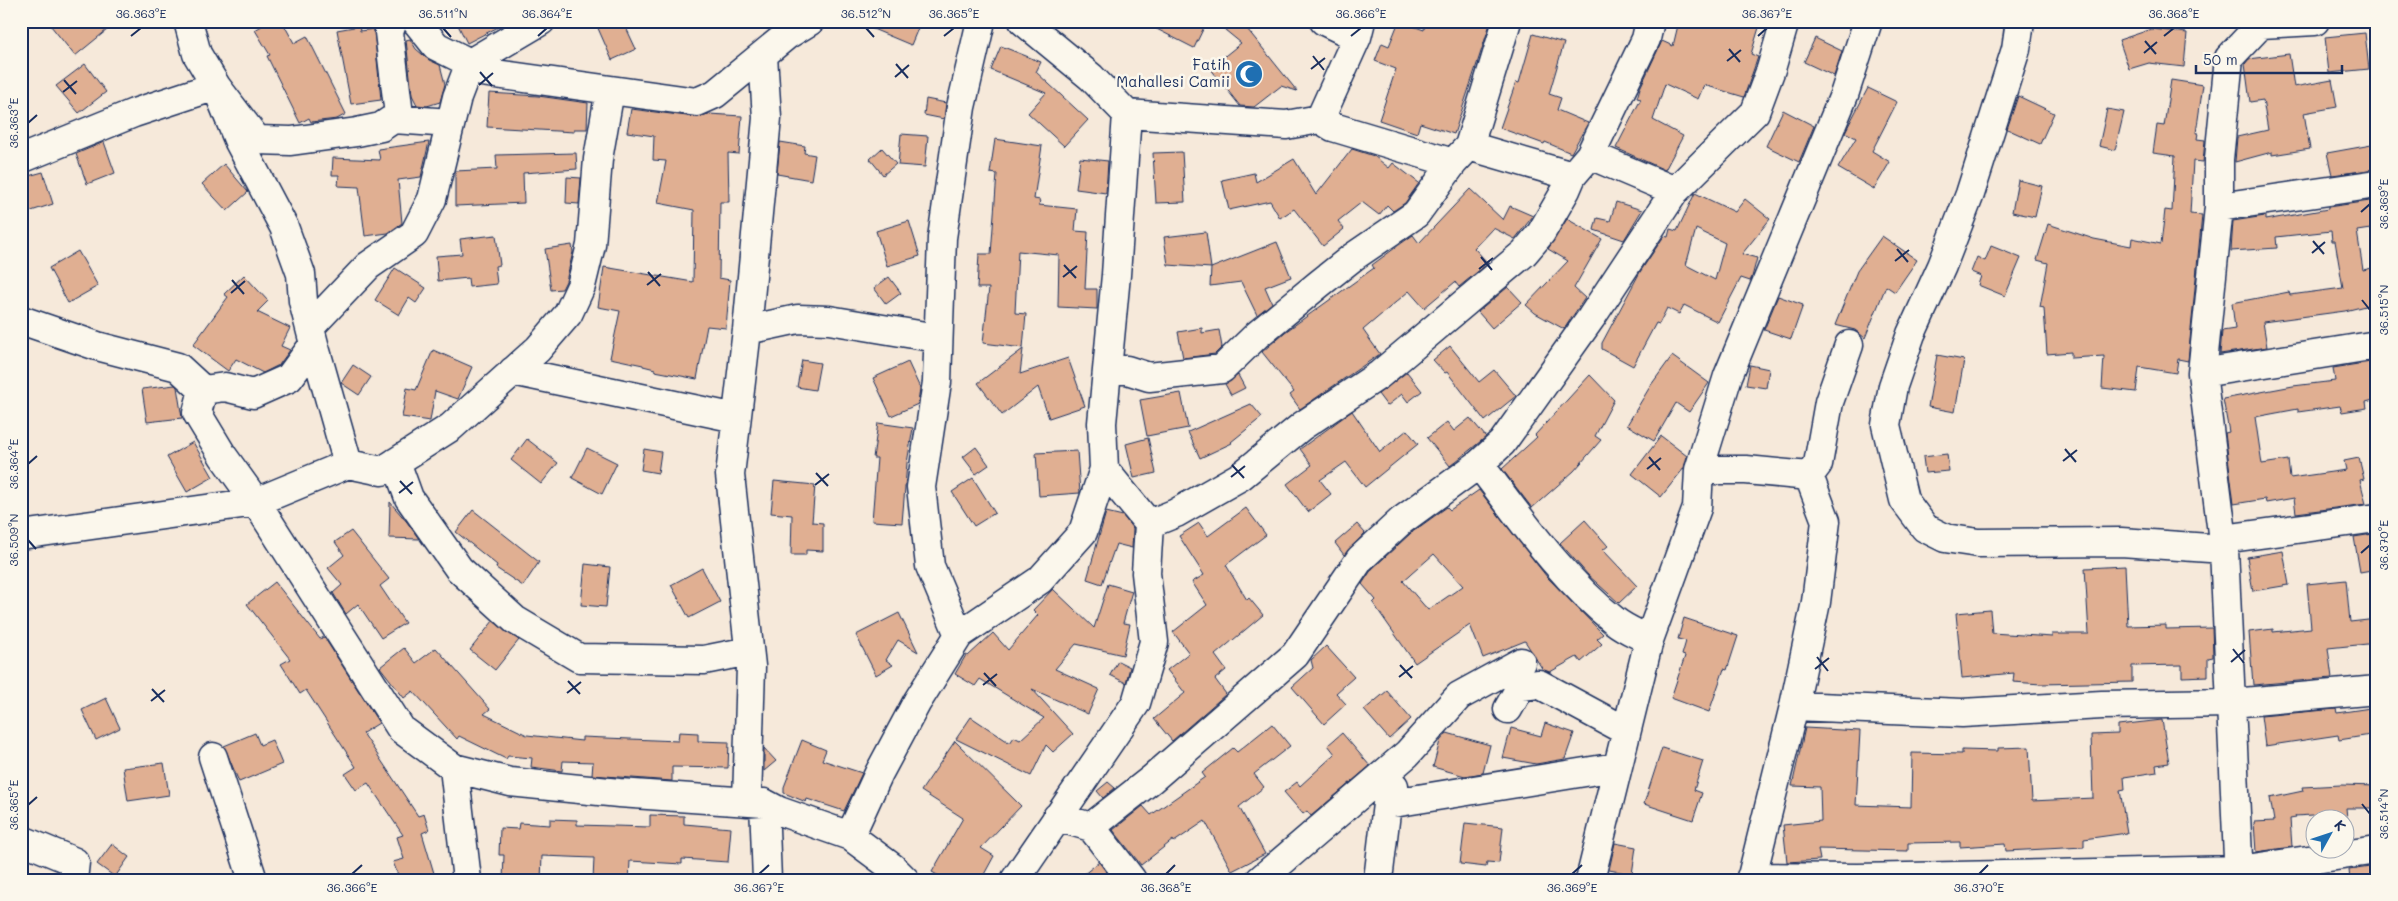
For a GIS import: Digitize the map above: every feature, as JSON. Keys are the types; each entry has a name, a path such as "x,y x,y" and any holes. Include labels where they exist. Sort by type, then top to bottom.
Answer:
{"street":[{"path":"188,21 197,54 216,86 257,140 291,141 381,127 399,115 389,32 393,21"},
{"path":"416,21 436,46 470,63 481,72 696,102 715,94 787,35 810,21"},
{"path":"203,390 225,387 253,394 289,378 312,335 368,266 414,234 432,199 450,123 461,85 470,63 541,21"},
{"path":"959,636 930,566 921,487 937,382 942,238 961,107 981,21"},
{"path":"1023,21 1090,77 1127,114 1286,125 1320,119 1333,127 1461,155 1572,176"},
{"path":"1320,119 1359,29 1324,21"},
{"path":"1108,370 1127,370 1149,377 1222,369 1257,335 1319,284 1367,247 1416,214 1461,155 1507,21"},
{"path":"1149,524 1176,513 1242,476 1302,426 1379,375 1418,340 1462,308 1524,253 1541,233 1572,176 1590,155 1646,39 1650,21"},
{"path":"1091,827 1152,779 1295,655 1360,559 1401,521 1480,464 1502,443 1591,318 1675,192 1755,112 1772,69 1785,21"},
{"path":"1590,880 1648,640 1697,508 1699,470 1728,376 1844,96 1868,21"},
{"path":"2020,21 2016,49 1970,194 1942,266 1911,334 1893,386 1886,425 1904,500 1925,528 1945,538 1978,543 2121,542 2224,544 2377,518"},
{"path":"2239,875 2224,544 2202,373 2219,207 2219,159 2229,58 2261,24 2315,21"},
{"path":"763,56 767,118 730,475 751,666 755,802 767,880"},
{"path":"21,158 134,113 216,86"},
{"path":"216,86 239,142 284,227 301,274 303,301 348,464"},
{"path":"21,535 256,502 348,464 382,471 451,428 538,349 568,314 581,286 591,245 598,159 610,90"},
{"path":"850,836 879,773 917,702 959,636 1040,580 1083,532 1104,469 1102,423 1108,370 1127,114"},
{"path":"394,118 450,123"},
{"path":"1590,155 1675,192"},
{"path":"2219,207 2377,184"},
{"path":"746,330 798,319 829,320 938,338"},
{"path":"21,320 98,346 178,367 203,390"},
{"path":"2202,373 2377,344"},
{"path":"1809,476 1818,464 1829,402 1849,345"},
{"path":"513,371 736,418"},
{"path":"203,390 197,413 401,730 454,768 510,782 619,793 755,802 850,836 893,868 905,880"},
{"path":"396,462 409,498 459,569 515,620 579,658 704,660 749,651"},
{"path":"1480,464 1530,531 1585,594 1617,622 1648,640"},
{"path":"1015,880 1136,703 1154,642 1146,572 1149,524 1104,469"},
{"path":"1699,470 1746,470 1809,476"},
{"path":"1809,476 1826,521 1816,602 1794,706 1751,878 2239,875 2377,850"},
{"path":"1260,880 1407,754 1459,696 1521,662"},
{"path":"1508,710 1521,686 1539,684 1626,731"},
{"path":"1794,706 1962,713 2102,705 2232,703 2377,690"},
{"path":"1378,880 1387,804 1407,754"},
{"path":"213,757 253,880"},
{"path":"1387,804 1616,767"},
{"path":"454,768 467,880"},
{"path":"1057,817 1091,827 1132,880"},
{"path":"21,842 27,842 75,862 73,880"}],"building":[{"path":"47,21 118,21 75,56"},
{"path":"270,21 282,21 294,43 307,36 346,114 337,119 311,122 309,118 300,123 267,56 270,55 255,30"},
{"path":"456,21 510,21 467,43"},
{"path":"607,21 623,21 636,49 612,60 597,26"},
{"path":"854,21 921,21 911,45"},
{"path":"1141,21 1207,21 1194,48"},
{"name":"Fatih Mahallesi Camii","path":"1214,21 1254,21 1248,30 1297,91 1281,86 1254,107 1240,106 1210,68 1241,43"},
{"path":"1399,21 1424,30 1425,21 1491,21 1454,134 1420,123 1417,133 1379,120 1396,69 1375,61 1382,43 1389,46"},
{"path":"1679,21 1761,21 1751,54 1758,57 1744,97 1704,85 1698,99 1665,84 1653,120 1683,136 1665,170 1616,148 1641,99 1637,98 1640,88 1662,41 1673,46"},
{"path":"359,26 360,31 374,29 381,100 351,104 337,30"},
{"path":"2152,29 2187,33 2184,67 2149,63 2129,69 2119,40"},
{"path":"2365,33 2369,69 2329,73 2325,37"},
{"path":"1533,34 1564,43 1549,94 1561,98 1557,110 1588,123 1571,153 1545,142 1544,144 1500,128 1516,82 1519,83"},
{"path":"1815,38 1842,51 1834,76 1804,62"},
{"path":"410,39 416,49 429,60 440,65 445,84 440,102 427,106 417,105 412,95 406,40"},
{"path":"1001,46 1041,62 1036,72 1088,120 1064,146 1028,113 1046,93 991,70"},
{"path":"2289,54 2294,87 2332,80 2337,107 2304,113 2310,149 2272,155 2272,152 2235,162 2237,137 2268,130 2263,100 2250,102 2245,64 2249,59"},
{"path":"85,64 106,92 79,113 56,86"},
{"path":"2171,80 2203,85 2196,133 2198,133 2197,139 2205,140 2203,162 2193,161 2190,214 2202,215 2188,361 2178,359 2176,373 2139,367 2136,392 2102,388 2104,356 2071,358 2071,352 2047,354 2044,308 2040,307 2048,263 2037,260 2048,224 2094,239 2131,246 2132,238 2161,244 2165,210 2172,211 2175,156 2153,153 2157,125 2164,126"},
{"path":"1868,88 1897,102 1872,151 1890,162 1874,189 1838,168 1856,138 1845,132"},
{"path":"489,93 538,96 588,103 587,129 574,129 574,132 487,127"},
{"path":"2018,96 2054,113 2040,144 2007,129"},
{"path":"926,99 946,103 944,119 924,115"},
{"path":"631,109 695,117 709,114 742,116 739,154 728,153 729,202 720,202 719,278 730,280 726,328 707,326 697,379 655,371 655,369 643,365 610,358 620,311 598,307 604,267 693,282 694,210 658,203 666,161 653,160 654,136 627,132"},
{"path":"2107,109 2124,112 2115,150 2099,146"},
{"path":"1783,110 1814,126 1799,162 1766,146"},
{"path":"901,134 928,136 925,167 898,165"},
{"path":"995,139 1042,146 1034,199 1040,200 1039,205 1077,209 1075,231 1088,232 1085,289 1097,289 1097,309 1058,307 1059,255 1018,251 1015,313 1026,314 1023,348 983,343 989,288 977,288 979,254 991,254 997,174 990,173"},
{"path":"104,142 115,173 87,184 76,154"},
{"path":"429,142 421,177 398,180 402,223 388,233 365,236 359,187 338,186 339,175 332,175 333,158 380,160 378,149"},
{"path":"780,142 805,146 804,153 815,155 811,180 777,174"},
{"path":"2377,144 2377,169 2332,175 2327,153"},
{"path":"882,148 896,164 883,175 870,159"},
{"path":"1352,149 1374,156 1389,168 1393,163 1419,183 1405,203 1393,211 1387,205 1379,215 1362,202 1338,221 1344,229 1323,246 1294,209 1280,218 1270,201 1229,210 1222,180 1254,173 1256,182 1294,159 1316,195"},
{"path":"1182,152 1185,202 1156,203 1153,153"},
{"path":"576,153 577,169 523,173 524,203 455,206 455,171 497,169 496,155"},
{"path":"1080,158 1108,161 1106,193 1076,189"},
{"path":"224,164 248,192 227,211 202,184"},
{"path":"43,172 53,204 25,213 21,200 21,178"},
{"path":"567,177 581,178 579,204 566,203"},
{"path":"2018,180 2042,186 2035,217 2012,212"},
{"path":"1470,189 1503,220 1510,206 1533,216 1515,239 1493,228 1474,248 1488,263 1459,287 1455,282 1424,308 1409,291 1363,330 1380,354 1300,409 1290,395 1294,392 1262,352 1285,332 1374,268 1372,265 1413,235 1419,243"},
{"path":"1695,193 1735,212 1745,199 1770,219 1742,254 1757,258 1750,281 1741,278 1718,322 1684,305 1679,314 1667,308 1659,324 1656,323 1633,366 1602,349 1602,343 1640,272 1664,236 1668,237 1670,229 1677,231","holes":["1696,229 1725,243 1715,280 1686,265"]},
{"path":"2377,200 2377,228 2357,231 2363,270 2377,267 2377,303 2345,311 2263,322 2267,347 2220,354 2222,331 2235,329 2232,303 2289,292 2290,295 2343,288 2335,241 2332,241 2331,231 2276,237 2277,248 2231,251 2233,221 2265,216 2265,220 2328,209 2328,207"},
{"path":"1616,202 1642,210 1624,240 1594,230 1597,218 1610,221"},
{"path":"1567,219 1602,239 1574,288 1585,298 1564,329 1535,313 1526,305 1568,261 1548,249"},
{"path":"909,221 920,256 887,266 876,231"},
{"path":"1206,232 1211,268 1168,265 1164,237"},
{"path":"496,235 500,265 495,266 497,284 469,287 468,278 438,281 436,256 462,254 460,239"},
{"path":"1882,236 1917,260 1895,292 1886,286 1865,338 1855,330 1835,325 1857,271"},
{"path":"1277,242 1291,277 1265,287 1272,303 1257,315 1241,282 1210,286 1211,268"},
{"path":"572,245 573,252 566,281 562,289 551,290 545,249"},
{"path":"1991,246 2021,258 2005,296 1978,285 1981,276 1971,272 1977,257 1985,261"},
{"path":"78,251 98,286 68,303 49,268"},
{"path":"395,268 426,288 416,303 409,298 399,315 375,300"},
{"path":"244,275 268,301 257,312 290,328 281,346 290,350 279,365 263,373 236,359 228,371 193,345 228,297 224,294"},
{"path":"889,277 901,293 886,304 874,288"},
{"path":"1508,287 1522,302 1492,328 1478,312"},
{"path":"1778,296 1803,305 1791,339 1764,330"},
{"path":"1202,328 1202,333 1219,330 1222,347 1215,354 1183,358 1178,332"},
{"path":"1450,346 1479,382 1494,370 1516,396 1485,421 1447,372 1445,373 1433,360"},
{"path":"1023,349 1020,374 1068,358 1085,406 1049,418 1038,387 1002,415 978,383"},
{"path":"433,350 472,367 458,399 435,391 430,421 402,417 407,388 416,390"},
{"path":"1937,355 1964,360 1955,412 1928,407"},
{"path":"1672,356 1709,383 1689,412 1676,403 1654,441 1627,425 1651,385"},
{"path":"802,360 820,363 815,390 797,387"},
{"path":"2377,361 2377,399 2366,402 2367,408 2342,412 2340,406 2298,412 2298,409 2255,417 2262,464 2288,460 2290,478 2346,470 2344,461 2359,458 2364,479 2360,480 2366,504 2296,513 2294,498 2266,503 2265,499 2234,504 2225,433 2229,432 2223,399 2293,386 2335,381 2333,368"},
{"path":"908,362 920,388 918,404 891,416 873,378"},
{"path":"353,365 371,377 359,395 341,383"},
{"path":"1750,365 1769,369 1766,388 1746,385"},
{"path":"1407,372 1422,391 1408,402 1402,394 1387,406 1378,394"},
{"path":"1238,375 1245,388 1231,395 1225,384"},
{"path":"1590,375 1614,400 1595,436 1601,440 1574,471 1532,508 1502,469 1537,437 1535,435"},
{"path":"175,385 177,387 182,418 147,422 142,389"},
{"path":"1181,393 1188,428 1147,436 1140,400"},
{"path":"1251,404 1262,417 1232,443 1200,458 1188,432"},
{"path":"1352,411 1380,452 1407,430 1418,444 1365,487 1346,462 1320,480 1331,494 1308,512 1287,484 1312,465 1300,449"},
{"path":"1470,418 1486,437 1450,466 1427,438 1447,422 1454,431"},
{"path":"878,423 913,428 907,463 902,523 872,521 877,458 873,458"},
{"path":"1661,436 1687,456 1684,468 1661,497 1632,474"},
{"path":"1148,438 1156,473 1134,478 1126,444"},
{"path":"527,439 558,463 541,484 511,460"},
{"path":"193,442 213,477 187,492 167,457"},
{"path":"976,447 989,465 976,474 963,457"},
{"path":"587,448 617,463 602,494 572,478"},
{"path":"644,449 661,452 658,473 641,470"},
{"path":"1077,451 1080,493 1039,496 1036,453"},
{"path":"1947,454 1949,471 1925,473 1923,457"},
{"path":"973,478 995,513 974,526 952,492"},
{"path":"774,481 815,485 812,522 823,523 823,551 806,550 806,555 791,555 792,515 771,513"},
{"path":"1479,490 1547,577 1603,634 1597,639 1602,644 1581,662 1577,657 1550,672 1543,670 1525,641 1483,658 1470,625 1415,663 1373,603 1376,600 1362,584 1372,569 1411,533 1447,507 1450,510","holes":["1434,554 1463,586 1428,610 1403,581"]},
{"path":"390,502 407,522 419,539 389,538"},
{"path":"1246,508 1266,535 1226,565 1247,600 1249,598 1263,615 1215,655 1226,670 1215,679 1226,694 1172,741 1154,719 1185,693 1167,670 1189,653 1173,632 1207,605 1192,582 1204,575 1179,536 1199,523 1208,536"},
{"path":"473,510 539,562 523,586 496,568 497,565 456,532"},
{"path":"1106,512 1123,516 1133,529 1132,548 1116,544 1102,584 1087,579"},
{"path":"1585,520 1608,546 1603,550 1637,586 1619,603 1588,575 1560,543"},
{"path":"1357,524 1365,533 1344,555 1335,543"},
{"path":"351,531 389,579 380,586 405,623 381,638 358,604 346,614 333,593 342,585 328,568 344,555 335,542"},
{"path":"2373,534 2374,541 2377,540 2377,569 2360,572 2354,537"},
{"path":"2283,551 2289,585 2253,591 2247,557"},
{"path":"585,564 610,567 606,607 581,605"},
{"path":"2125,566 2128,626 2166,625 2166,629 2212,628 2213,657 2208,658 2208,676 2182,677 2182,665 2132,666 2132,682 2041,684 2013,682 2014,673 1962,678 1956,613 1990,610 1992,633 2052,637 2052,634 2089,634 2085,568"},
{"path":"702,568 720,602 689,618 671,585"},
{"path":"2346,580 2350,622 2377,619 2377,643 2328,648 2332,678 2253,685 2249,632 2273,629 2273,632 2311,628 2307,584"},
{"path":"275,582 320,639 324,637 379,723 363,733 418,816 424,814 429,830 422,833 436,880 400,880 393,862 404,859 397,837 403,835 368,783 356,790 345,774 356,767 306,690 300,694 281,664 290,659 247,604"},
{"path":"1108,584 1132,591 1123,623 1130,624 1123,655 1076,644 1055,669 1099,689 1088,714 1032,689 1073,734 1053,752 1046,745 1031,776 956,739 971,717 1010,743 1014,737 1020,740 1044,718 980,679 975,686 955,674 966,655 968,656 993,633 1008,650 1038,615 1033,610 1053,589 1094,628"},
{"path":"899,613 918,652 898,640 886,660 893,665 876,675 856,635"},
{"path":"1684,618 1738,636 1727,670 1724,669 1709,712 1671,698 1685,656 1682,655 1686,641 1678,639"},
{"path":"493,621 519,640 495,670 470,650"},
{"path":"1326,646 1354,677 1336,693 1346,704 1324,724 1292,687 1313,668 1311,660"},
{"path":"404,648 416,663 436,648 490,709 484,714 527,735 582,741 582,737 678,741 679,732 698,733 698,741 729,742 728,768 672,767 672,781 592,775 593,762 563,761 562,771 531,767 532,758 508,756 506,759 459,736 457,739 413,691 404,698 380,667"},
{"path":"1118,661 1130,667 1126,683 1110,675"},
{"path":"1387,691 1411,719 1389,739 1364,710"},
{"path":"106,698 120,728 96,740 82,710"},
{"path":"2377,707 2377,734 2339,740 2338,735 2265,746 2261,716 2336,709 2337,713"},
{"path":"2162,720 2169,763 2156,765 2157,772 2124,777 2125,789 2120,790 2127,833 2084,839 2084,847 2006,851 2005,844 1960,847 1960,842 1908,843 1908,851 1818,849 1820,860 1787,862 1783,825 1821,821 1820,787 1792,786 1805,728 1860,731 1856,805 1911,807 1912,753 1962,754 1962,750 1998,751 1998,748 2029,747 2032,801 2093,798 2091,735 2118,734 2118,725"},
{"path":"1545,723 1574,733 1565,759 1536,764 1503,758 1511,728 1541,736"},
{"path":"1272,724 1290,746 1254,774 1264,787 1239,807 1265,854 1232,871 1205,821 1174,842 1173,840 1141,865 1113,830 1143,806 1151,815 1205,777 1202,773 1233,748 1237,752"},
{"path":"255,733 260,745 272,740 282,764 239,782 224,746"},
{"path":"1342,733 1370,766 1311,816 1307,811 1303,814 1284,792 1297,782 1300,786 1335,754 1328,745"},
{"path":"1447,733 1490,745 1483,773 1465,776 1433,767 1440,741"},
{"path":"802,740 826,750 822,760 862,773 844,811 807,799 806,802 784,793 784,787"},
{"path":"955,741 1021,806 981,848 994,856 981,880 946,880 932,872 963,818 921,791"},
{"path":"764,748 776,761 764,771"},
{"path":"1662,748 1703,761 1694,790 1702,793 1693,820 1644,804"},
{"path":"164,763 169,795 128,801 123,768"},
{"path":"1108,782 1115,788 1103,798 1097,791"},
{"path":"2377,786 2377,808 2306,808 2306,815 2295,816 2296,818 2290,819 2292,847 2256,852 2254,822 2274,821 2270,798 2303,791 2302,787"},
{"path":"650,815 684,816 684,824 731,828 728,862 682,859 682,864 630,861 629,880 593,880 594,858 542,856 541,880 503,880 504,855 499,855 500,828 518,829 519,823 550,825 550,819 577,820 577,825 650,827"},
{"path":"1465,823 1503,827 1499,863 1487,862 1486,867 1460,864"},
{"path":"1615,843 1636,847 1632,874 1609,870"},
{"path":"112,844 129,857 115,877 97,864"},
{"path":"1099,862 1112,880 1077,880"},
{"path":"2377,866 2377,880 2350,880 2349,870"}],"place":[{"name":"Fatih Mahallesi Camii","path":"1249,74"}]}
